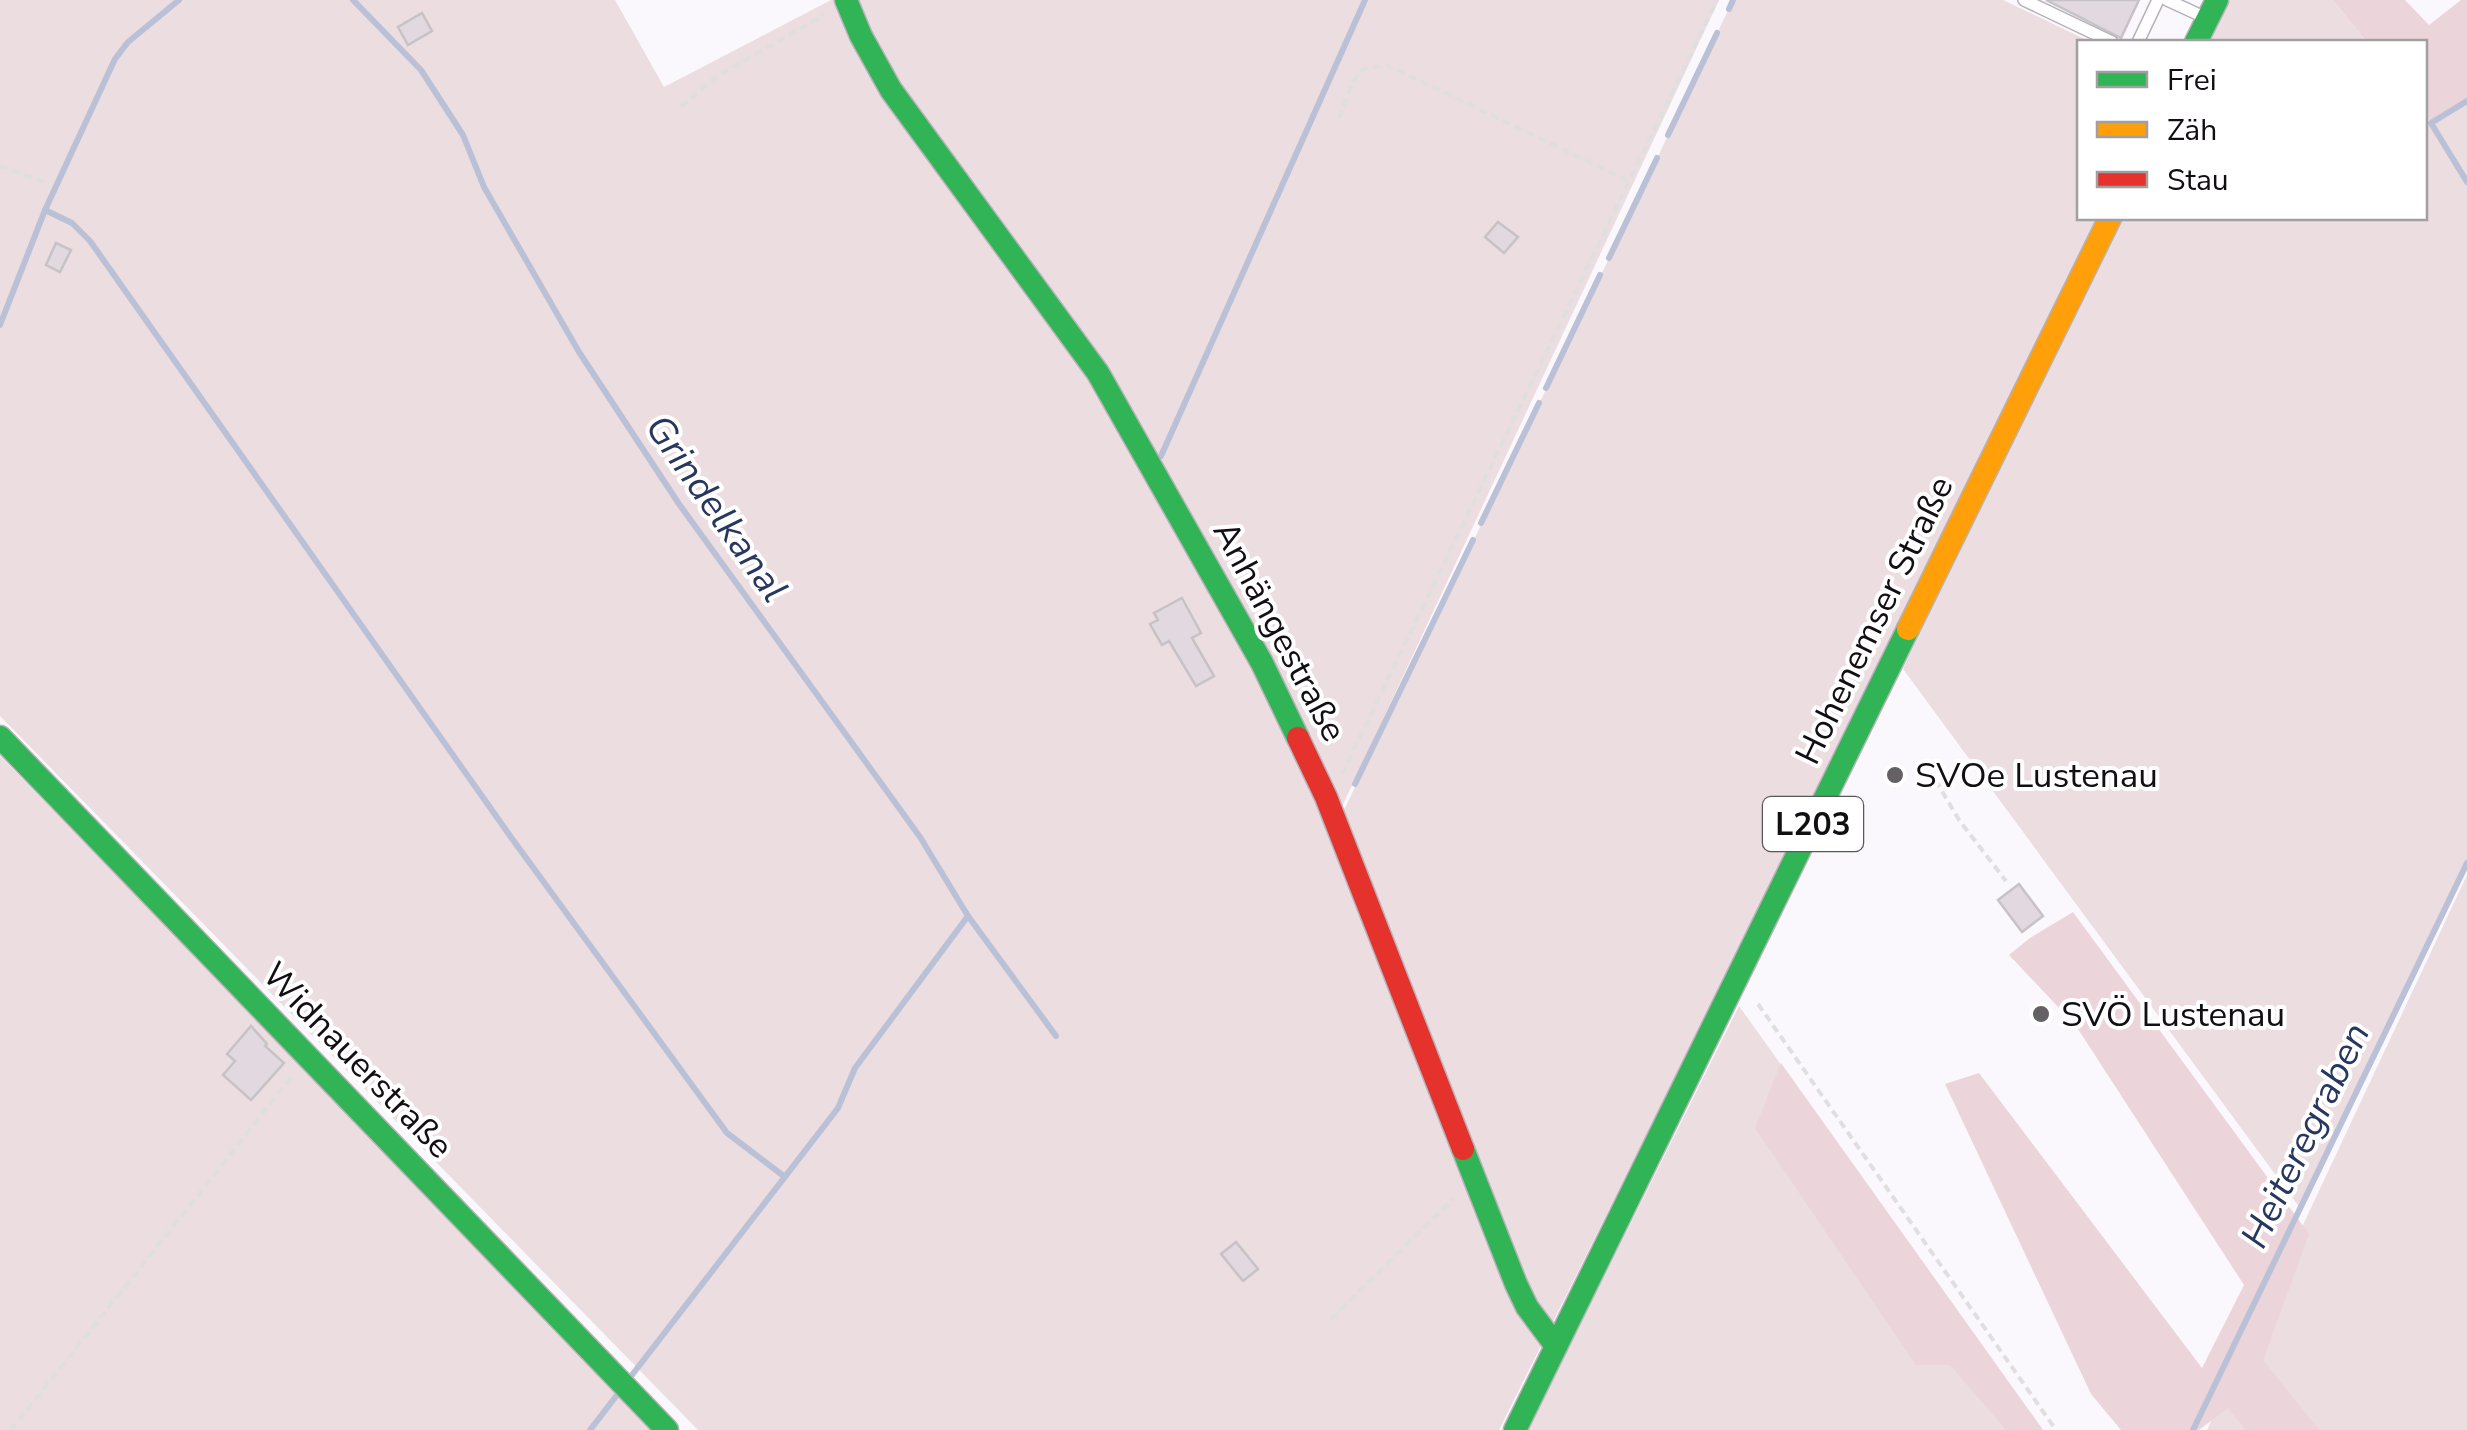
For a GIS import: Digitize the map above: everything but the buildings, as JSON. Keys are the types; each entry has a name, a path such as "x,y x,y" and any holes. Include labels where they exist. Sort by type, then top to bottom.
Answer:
{"street":[{"name":"Anhängestraße","path":"839,4 909,117 1098,372 1262,663 1326,797 1516,1284 1556,1346"},
{"path":"2197,40 2212,9"},
{"name":"Hohenemser Straße","path":"1516,1430 2109,220"},
{"name":"Widnauerstraße","path":"0,737 667,1430"}],"lane":[{"path":"2024,0 2108,40"},
{"path":"2139,40 2158,0"},
{"path":"2166,0 2212,9"}],"path":[{"path":"1326,797 1350,763 1718,0"},
{"path":"681,107 716,78 839,4"},
{"path":"1339,118 1362,69 1387,65 1631,182"},
{"path":"0,166 44,182"},
{"path":"1928,770 1959,820 2006,882"},
{"path":"1739,977 2056,1430"},
{"path":"10,1430 308,1058"},
{"path":"1331,1319 1448,1203 1476,1182"}],"shaded area":[{"path":"0,0 615,0 664,87 831,0 1719,0 1333,826 1733,0 2003,0 2087,40 2077,40 2077,220 2102,220 1499,1430 698,1430 0,716"},
{"path":"2218,0 2333,0 2365,40 2199,40"},
{"path":"2333,0 2405,0 2429,25 2461,0 2467,0 2467,101 2431,123 2427,118 2427,40 2365,40"},
{"path":"2467,101 2467,863 2300,1208 1903,669 2115,220 2427,220 2427,117 2431,122"},
{"path":"0,756 657,1430 0,1430"},
{"path":"2467,875 2467,1430 2207,1430"},
{"path":"2073,912 2309,1234 2263,1360 2319,1430 2246,1430 2228,1408 2199,1430 2121,1430 2091,1394 1945,1084 1979,1073 2202,1368 2244,1285 2076,1026 2009,955"},
{"path":"1739,1006 2043,1430 1528,1430"},
{"path":"1781,1063 2043,1430 2006,1430 1950,1365 1916,1365 1755,1128"}],"waterway":[{"path":"0,325 45,210 115,59 128,42 179,0"},
{"name":"Grindelkanal","path":"353,0 421,70 463,135 484,187 579,352 679,504 920,837 968,916 1056,1036"},
{"path":"1161,456 1365,0"},
{"path":"1729,9 1733,0"},
{"path":"1668,135 1717,33"},
{"name":"Heiteregraben","path":"2467,101 2431,123 2467,182"},
{"path":"1609,258 1657,158"},
{"path":"45,210 72,223 90,241 513,840 727,1133 785,1177"},
{"path":"1546,388 1600,275"},
{"path":"1481,523 1539,403"},
{"path":"1355,784 1473,540"},
{"name":"Heiteregraben","path":"2193,1430 2467,863"},
{"path":"632,1375 838,1108 855,1068 968,916"},
{"path":"590,1430 617,1395"}],"traffic: fast":[{"path":"846,0 891,90 1098,373 1262,663 1298,738"},
{"path":"2197,40 2217,0"},
{"path":"1515,1430 1908,629"},
{"path":"0,737 667,1430"},
{"path":"1463,1149 1516,1284 1527,1307 1556,1346"}],"traffic: slow":[{"path":"1908,629 2109,220"}],"traffic: jam":[{"path":"1298,738 1326,797 1463,1149"}],"place":[{"name":"SVOe Lustenau","path":"1895,775"},
{"name":"SVÖ Lustenau","path":"2041,1014"}]}
